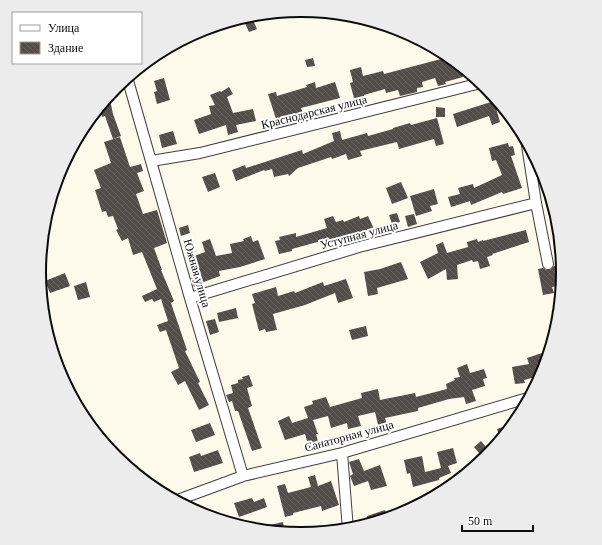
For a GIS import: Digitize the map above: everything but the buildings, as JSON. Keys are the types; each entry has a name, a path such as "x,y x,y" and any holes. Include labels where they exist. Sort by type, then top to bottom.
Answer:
{"street":[{"name":"Южная улица","path":"130,83 190,298 243,476"},
{"name":"Краснодарская улица","path":"151,161 200,153 474,85"},
{"path":"529,157 548,264"},
{"name":"Уступная улица","path":"190,298 359,247 536,203"},
{"name":"Санаторная улица","path":"182,499 243,476 342,453 522,400"},
{"path":"342,453 348,524"}]}
